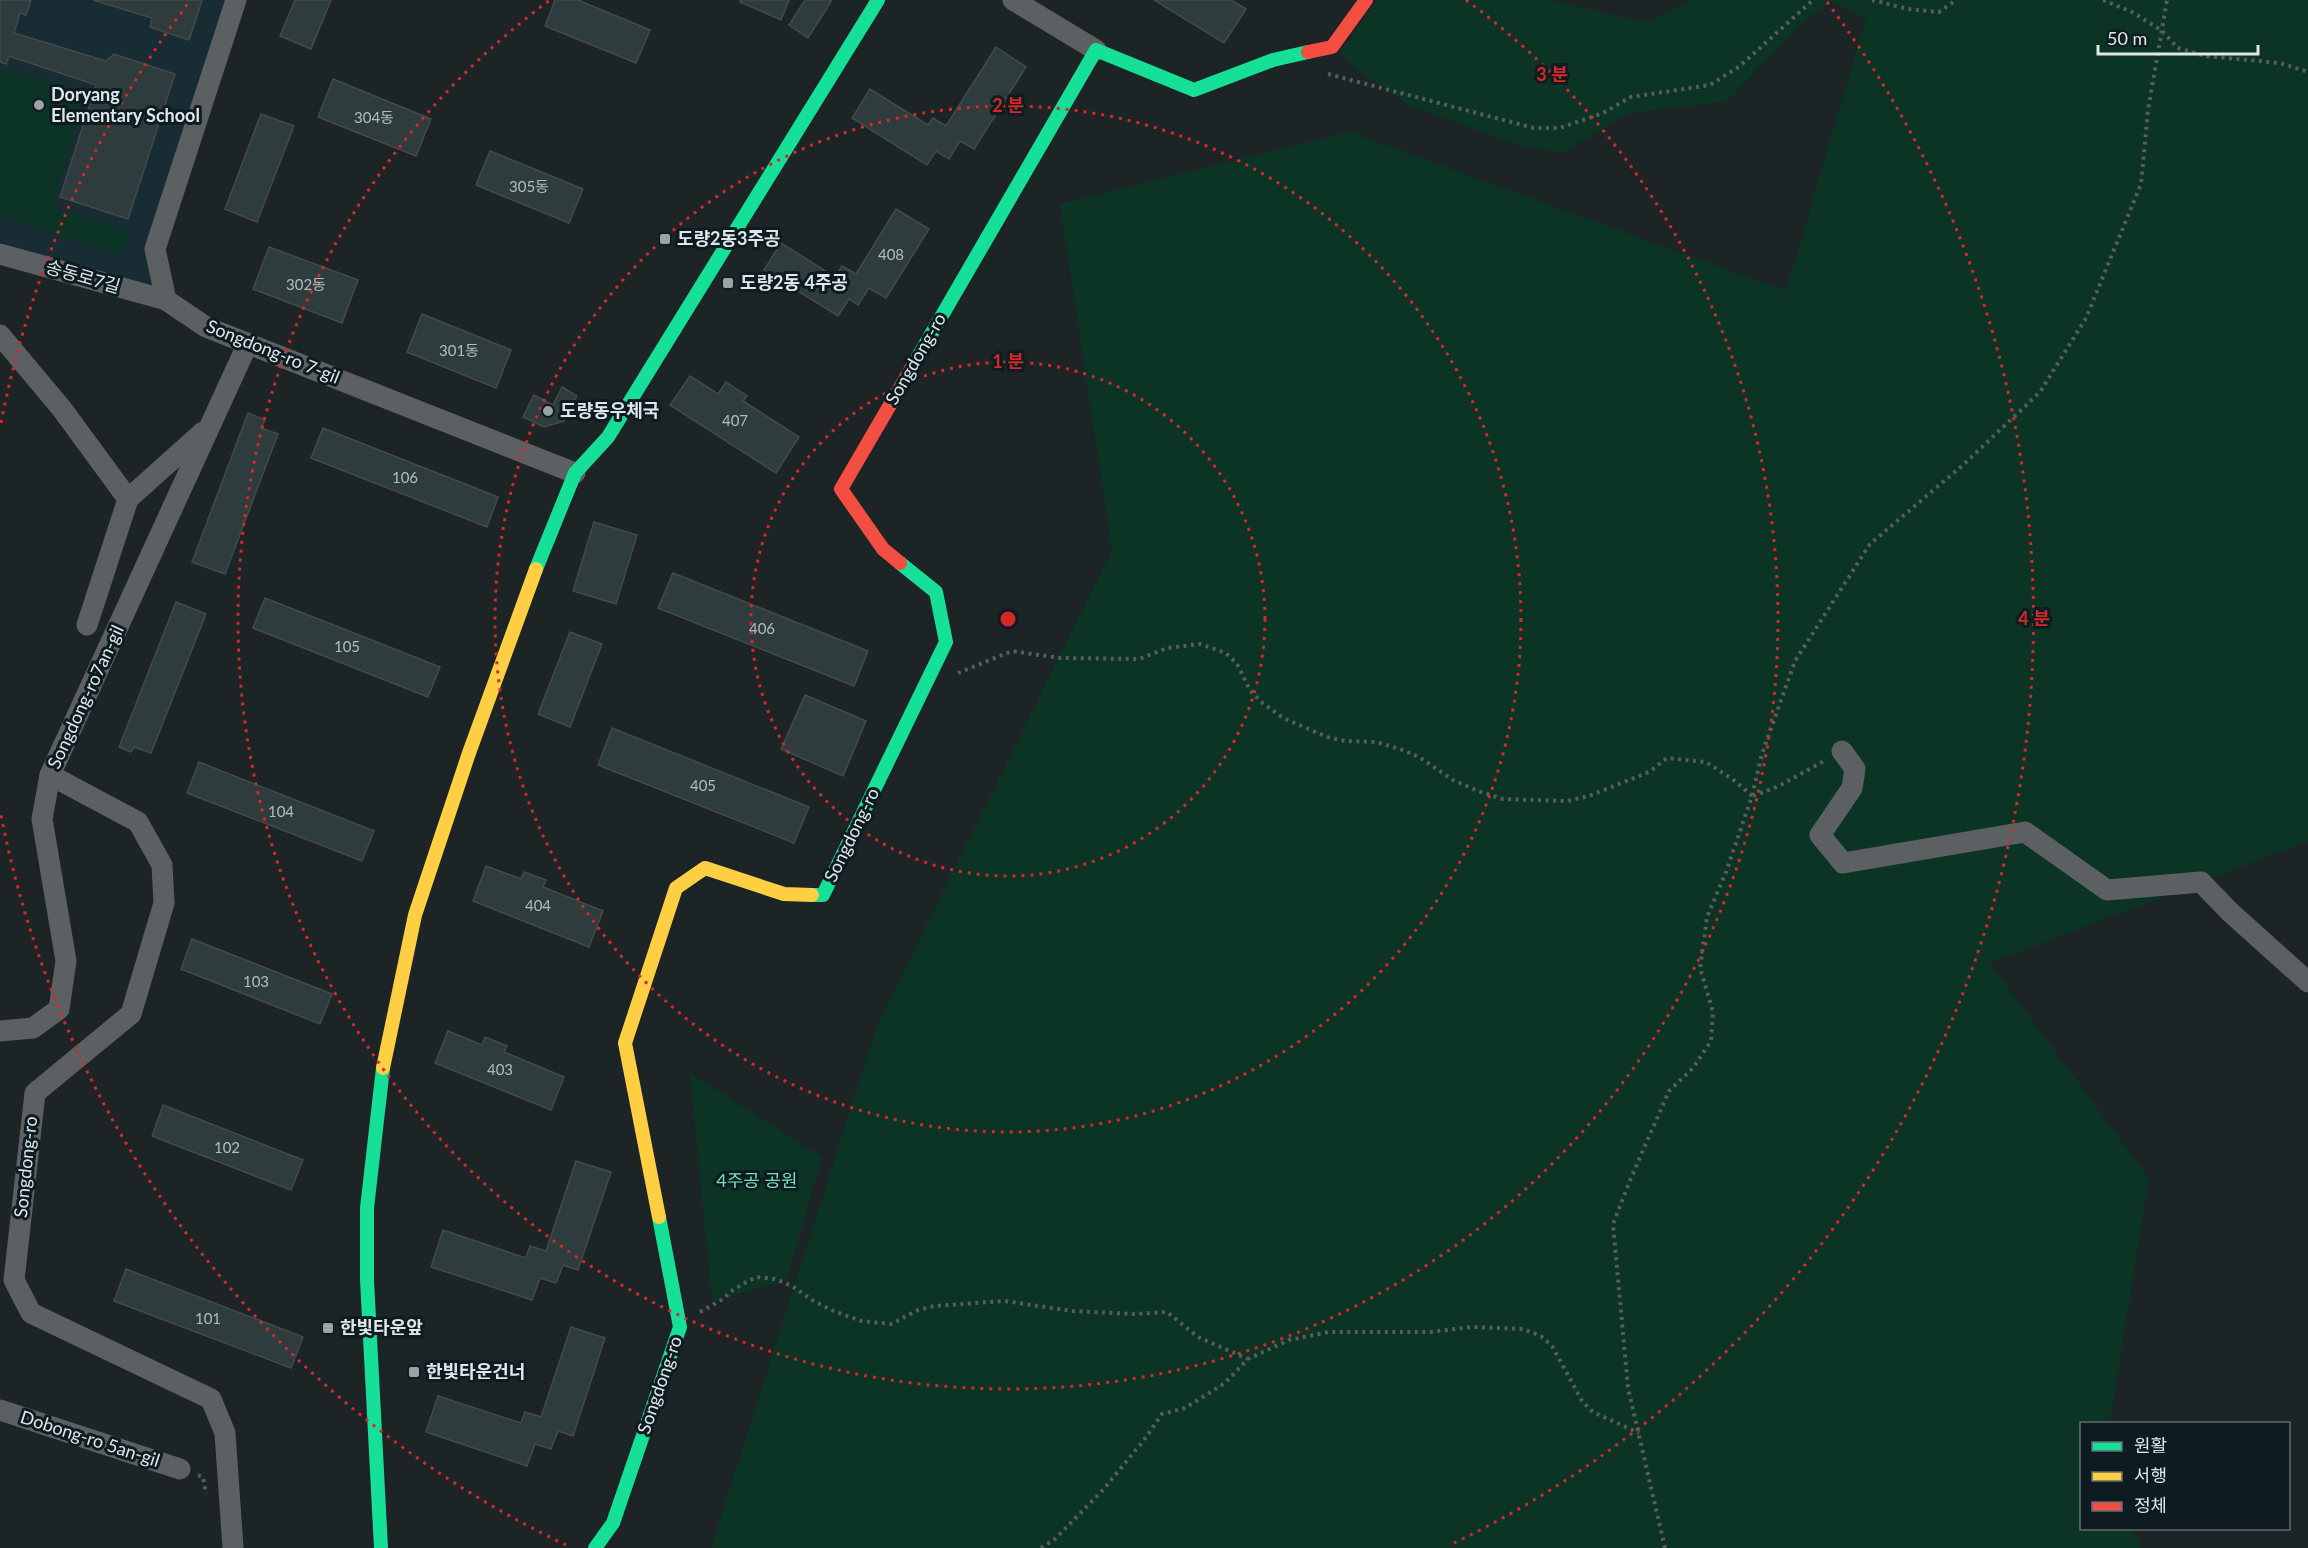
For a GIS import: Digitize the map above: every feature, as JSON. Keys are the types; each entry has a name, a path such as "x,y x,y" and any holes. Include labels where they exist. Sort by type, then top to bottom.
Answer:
{"street":[{"path":"166,300 155,249 236,0"},
{"path":"381,1548 367,1280 367,1208 384,1058 415,915 485,709 546,542 575,473 608,437 878,0"},
{"path":"1013,0 1096,50 1194,90 1273,60 1332,47 1365,0"},
{"name":"Songdong-ro","path":"595,1548 613,1523 680,1327 625,1043 676,888 705,868 784,894 823,895 946,642 936,592 883,549 841,489 1096,50"},
{"name":"송동로7길","path":"0,254 166,300"},
{"name":"Songdong-ro 7-gil","path":"166,300 206,327 575,473"},
{"path":"0,335 62,409 128,499"},
{"name":"Songdong-ro7an-gil","path":"0,1030 33,1029 59,1009 66,962 42,819 50,775 248,343"},
{"path":"87,625 128,499 209,427"},
{"path":"1842,751 1855,769 1851,788 1820,835 1843,863 2025,832 2107,890 2201,882 2230,912 2308,982"},
{"name":"Songdong-ro","path":"50,775 138,822 162,866 164,903 131,1014 35,1093 14,1280 31,1313 211,1399 225,1433 233,1548"},
{"name":"Dobong-ro 5an-gil","path":"0,1410 180,1469"}],"path":[{"path":"1324,73 1534,128 1560,128 1603,113 1631,97 1710,85 1740,66 1813,0"},
{"path":"1872,0 1908,9 1939,12 1956,0"},
{"path":"2103,0 2132,12 2161,30 2178,48 2196,53 2280,63 2308,72"},
{"path":"1665,1548 1628,1388 1613,1224 1669,1091 1694,1068 1711,1041 1713,1011 1700,968 1707,916 1726,872 1752,796 1762,754 1795,661 1870,544 1963,465 2040,392 2086,318 2141,184 2148,110 2167,0"},
{"path":"928,679 945,677 972,669 1012,651 1060,658 1139,659 1167,648 1200,644 1226,653 1237,664 1250,690 1260,701 1283,718 1327,737 1345,741 1376,742 1400,749 1419,757 1453,780 1503,799 1567,801 1589,796 1649,772 1667,758 1706,762 1735,781 1752,796"},
{"path":"1752,796 1779,786 1842,751"},
{"path":"676,1309 699,1313 723,1299 740,1285 758,1277 776,1279 822,1305 861,1321 891,1324 918,1310 934,1306 1005,1301 1072,1311 1133,1314 1167,1312 1198,1337 1248,1359"},
{"path":"1041,1548 1055,1539 1102,1491 1162,1414 1185,1408 1225,1383 1248,1359 1289,1340 1329,1332 1430,1332 1472,1327 1523,1329 1540,1336 1552,1346 1582,1401 1593,1412 1639,1433"},
{"path":"180,1469 203,1477 207,1497"}],"shaded area":[{"path":"0,0 236,0 155,249 166,300 0,254"}],"green space":[{"path":"1377,0 1551,0 1647,23 1690,0 2308,0 2308,841 1990,963 2149,1178 2110,1422 2080,1422 2080,1530 2133,1530 2142,1548 711,1548 878,1022 1112,551 1060,204 1350,132 1786,291 1866,18 1830,2 1803,22 1727,101 1628,114 1562,153 1518,145 1410,106 1356,69 1340,53"},
{"path":"0,70 85,94 52,205 57,209 130,232 122,255 0,215"},
{"name":"4주공 공원","path":"690,1073 822,1157 787,1280 712,1302"}],"building":[{"path":"0,0 31,0 26,15 20,13 14,33 106,61 114,54 175,74 128,219 60,197 96,85 9,56 6,64 0,62"},
{"path":"93,0 202,0 189,40 150,27 152,18"},
{"path":"295,0 331,0 311,49 280,36"},
{"path":"555,0 578,0 650,30 636,63 545,26"},
{"path":"740,0 789,0 781,20"},
{"path":"805,0 832,0 808,38 789,25"},
{"path":"1154,0 1231,0 1246,9 1224,43"},
{"path":"996,47 1026,67 974,149 960,141 949,159 936,151 927,165 852,118 870,89 928,125 933,118 946,126"},
{"path":"333,79 431,119 416,156 318,117"},
{"path":"261,114 294,126 257,222 225,209"},
{"path":"490,151 583,189 569,223 476,185"},
{"path":"896,209 929,229 886,298 869,288 858,305 849,299 838,316 764,270 781,243 835,277 842,266 856,274"},
{"path":"269,247 358,280 342,323 253,289"},
{"path":"422,314 511,350 496,388 407,352"},
{"path":"690,376 718,394 726,382 747,396 743,401 799,437 776,473 670,405"},
{"name":"도량동우체국","path":"562,387 577,396 564,421 544,427 523,417 534,395 553,405"},
{"path":"248,413 265,420 261,428 278,434 225,574 192,562"},
{"path":"323,428 498,497 487,527 311,458"},
{"path":"594,522 637,535 616,604 573,591"},
{"path":"673,573 868,651 854,686 658,608"},
{"path":"265,598 440,667 428,697 253,628"},
{"path":"176,602 206,614 151,753 134,747 131,752 119,747"},
{"path":"570,632 602,644 570,727 538,714"},
{"path":"805,695 866,721 843,776 781,749"},
{"path":"612,728 809,807 794,843 598,765"},
{"path":"199,762 374,831 362,861 187,793"},
{"path":"486,866 521,879 524,872 546,880 543,887 603,911 589,947 473,901"},
{"path":"192,939 332,994 320,1024 181,969"},
{"path":"448,1031 482,1045 485,1037 507,1046 504,1052 564,1077 551,1110 435,1063"},
{"path":"163,1105 303,1160 291,1190 152,1136"},
{"path":"576,1161 611,1172 578,1270 563,1265 556,1283 540,1278 532,1300 431,1267 443,1230 526,1258 530,1246 546,1251"},
{"path":"126,1269 303,1337 291,1368 114,1301"},
{"path":"571,1327 605,1338 573,1436 558,1431 551,1449 535,1444 527,1466 426,1432 438,1396 521,1423 525,1412 541,1417"}],"traffic: fast":[{"path":"536,569 575,473 608,437 878,0"},
{"path":"915,362 1096,50 1194,90 1273,60 1308,52"},
{"path":"812,895 823,895 946,642 936,592 900,563"},
{"path":"381,1548 367,1280 367,1208 383,1068"},
{"path":"595,1548 613,1523 680,1327 659,1217"}],"traffic: slow":[{"path":"383,1068 415,915 469,753 536,569"},
{"path":"659,1217 625,1043 676,888 705,868 784,894 812,895"}],"traffic: jam":[{"path":"1308,52 1332,47 1366,0"},
{"path":"900,563 883,549 841,489 915,362"}],"place":[{"name":"Doryang Elementary School","path":"39,105"},
{"name":"도량2동3주공","path":"665,239"},
{"name":"도량2동 4주공","path":"728,283"},
{"name":"도량동우체국","path":"548,411"},
{"name":"한빛타운앞","path":"328,1328"},
{"name":"한빛타운건너","path":"414,1372"}]}
